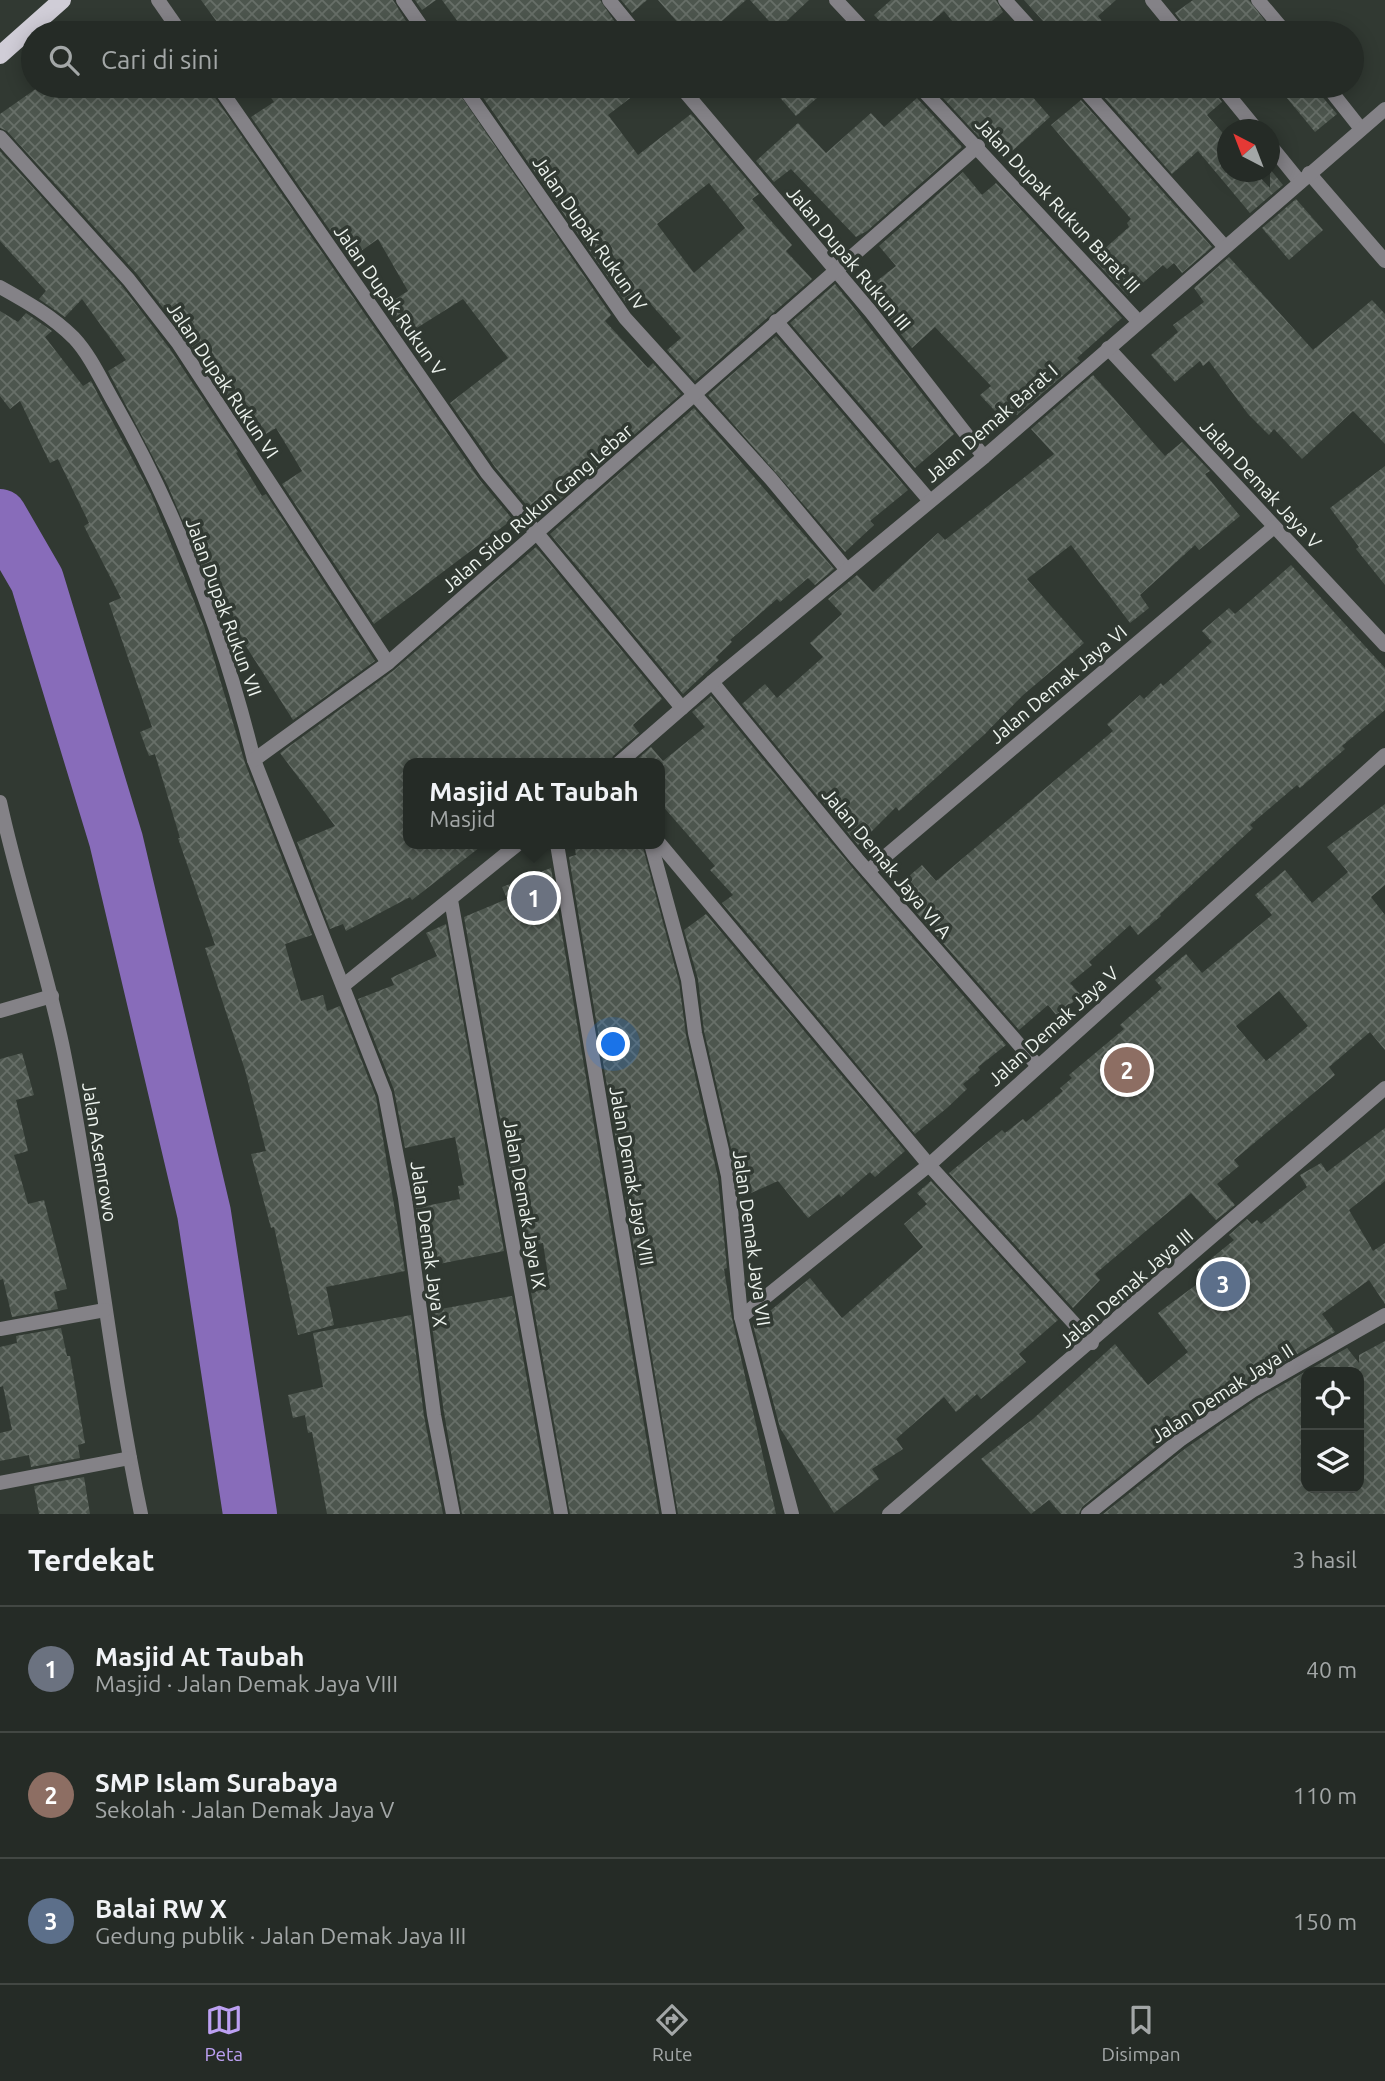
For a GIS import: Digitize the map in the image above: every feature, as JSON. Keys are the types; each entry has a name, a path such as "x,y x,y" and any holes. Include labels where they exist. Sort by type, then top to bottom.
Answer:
{"main road":[{"path":"38,21 62,0"},
{"path":"0,55 21,36"}],"street":[{"path":"158,0 173,21"},
{"path":"403,0 418,21"},
{"path":"609,0 626,21"},
{"path":"836,0 856,21"},
{"path":"1005,0 1024,21"},
{"path":"1152,0 1169,21"},
{"path":"1258,0 1276,21"},
{"name":"Jalan Dupak Rukun V","path":"226,98 487,473 682,708"},
{"name":"Jalan Dupak Rukun IV","path":"471,98 625,318 847,570"},
{"name":"Jalan Dupak Rukun III","path":"690,98 871,312 984,457"},
{"name":"Jalan Dupak Rukun Barat III","path":"931,98 1138,321"},
{"path":"1092,98 1224,246"},
{"path":"1231,98 1248,119"},
{"path":"1337,98 1362,129"},
{"name":"Jalan Demak Barat I","path":"625,758 712,682 984,457 1385,109"},
{"name":"Jalan Dupak Rukun VI","path":"0,137 129,280 178,343 388,663"},
{"name":"Jalan Sido Rukun Gang Lebar","path":"254,760 388,663 978,146"},
{"path":"1280,155 1305,177 1385,261"},
{"name":"Jalan Dupak Rukun VII","path":"0,287 39,309 75,340 139,446 202,591 240,703 254,760 344,985"},
{"path":"776,321 930,501"},
{"name":"Jalan Demak Jaya V","path":"1108,348 1385,645"},
{"name":"Jalan Demak Jaya VI","path":"868,871 1274,527"},
{"name":"Jalan Demak Jaya VI A","path":"712,682 868,871 1037,1065"},
{"name":"Jalan Demak Jaya V","path":"741,1317 929,1165 1037,1065 1385,755"},
{"name":"Jalan Asemrowo","path":"0,802 52,996 82,1158 105,1310 141,1514"},
{"path":"344,985 512,849"},
{"name":"Jalan Demak Jaya VIII","path":"558,849 669,1514"},
{"name":"Jalan Demak Jaya VII","path":"652,849 688,979 698,1044 727,1176 741,1317 792,1514"},
{"path":"664,849 929,1165 1092,1343"},
{"name":"Jalan Demak Jaya IX","path":"451,900 561,1514"},
{"name":"Jalan Demak Jaya X","path":"344,985 385,1094 405,1199 434,1415 453,1514"},
{"path":"0,1011 52,996"},
{"name":"Jalan Demak Jaya III","path":"889,1514 1092,1343 1385,1088"},
{"path":"0,1329 105,1310"},
{"name":"Jalan Demak Jaya II","path":"1088,1514 1180,1440 1242,1398 1385,1315"},
{"path":"0,1483 130,1458"}],"building":[{"path":"201,0 393,0 406,21 216,21"},
{"path":"415,0 436,0 422,10"},
{"path":"442,0 600,0 614,21 457,21"},
{"path":"621,0 647,0 632,13"},
{"path":"658,0 746,0 722,21 676,21"},
{"path":"750,0 809,0 787,21 769,21"},
{"path":"891,0 996,0 1003,12 992,21 952,21 944,11 932,21 880,21 874,15"},
{"path":"1024,0 1116,0 1098,16 1102,21 1043,21"},
{"path":"1193,0 1249,0 1265,21 1181,21 1175,13"},
{"path":"23,98 215,98 479,479 523,532 519,535 509,522 374,624 282,484 302,471 276,428 254,441 186,338 137,274 7,131 0,128 0,114"},
{"path":"271,98 462,98 611,315 605,321 648,368 653,363 681,394 538,519 495,467 450,403 508,358 463,299 404,336 383,307 408,291 378,239 350,259 251,117 274,102"},
{"path":"483,98 630,98 608,115 638,155 691,114 759,194 752,199 792,245 786,251 812,279 695,381 667,350 681,338 640,292 626,303","holes":["709,183 745,228 694,273 657,224"]},
{"path":"780,98 817,98 796,116"},
{"path":"917,98 962,147 867,231 856,237 791,169 774,182 756,161 798,123 826,153 871,113 884,127"},
{"path":"943,98 1033,98 1050,117 1011,152 990,128 979,137"},
{"path":"1105,98 1219,98 1222,102 1207,115 1217,126 1217,174 1198,151 1172,174"},
{"path":"1287,98 1323,98 1337,114 1315,132"},
{"path":"1081,100 1212,247 1182,273 1174,263 1167,269 1163,265 1128,296 1093,259 1129,227 1127,223 1131,219 1051,125"},
{"path":"0,151 122,286 170,349 238,452 236,453 262,496 266,494 375,661 293,720 214,596 168,486 108,371 126,360 82,299 65,317 39,299 46,291 0,241"},
{"path":"963,172 982,195 996,183 1122,318 1077,358 1080,361 1017,415 1006,403 996,412 980,395 991,386 935,327 912,348 865,290 896,266 879,246"},
{"path":"1280,181 1283,185 1250,213 1224,182 1264,182 1270,188 1270,182"},
{"path":"1296,199 1323,230 1289,260 1262,228"},
{"path":"1229,257 1313,350 1372,300 1385,314 1385,444 1353,411 1302,459 1274,429 1269,435 1248,414 1209,361 1203,366 1200,361 1175,382 1151,355 1178,332 1173,325 1204,302 1194,288"},
{"path":"835,284 954,434 915,468 790,323"},
{"path":"0,311 18,322 26,313 52,331 45,337 83,386 91,381 151,494 204,626 245,763 312,935 285,944 301,1001 323,995 327,1011 340,1006 376,1097 405,1271 326,1287 334,1325 298,1335 274,1227 271,1228 251,1154 266,1151 245,1070 205,948 215,945 178,838 155,754 149,756 140,732 152,727 109,603 121,598 84,526 89,523 58,459 50,463 20,401 10,409 0,396"},
{"path":"776,336 908,490 870,521 874,525 845,552 708,395"},
{"path":"1093,375 1165,456 1182,442 1210,471 1205,474 1240,516 1199,550 1195,545 1140,595 1149,608 1130,623 1071,545 1027,579 1084,643 1022,696 985,734 899,811 896,807 858,845 742,704 765,684 777,698 823,657 810,643 842,614 828,599 857,575 873,592 938,533 945,540 1054,454 1031,429"},
{"path":"694,408 834,569 815,585 808,578 780,602 777,599 730,640 732,642 716,657 719,660 683,694 550,534"},
{"path":"1385,466 1385,585 1356,549 1359,547 1330,508"},
{"path":"536,547 662,699 633,725 639,733 612,758 403,758 403,849 478,849 412,900 410,897 346,931 343,924 330,929 297,842 335,826 280,753 394,670"},
{"path":"1291,565 1385,668 1385,710 1342,746 1345,749 1300,788 1297,785 1250,825 1253,828 1160,914 1161,916 1138,935 1130,925 1089,962 1092,965 1070,983 1081,995 1057,1016 1048,1005 1019,1030 895,888 922,865 936,881 1113,731 1107,724 1140,695 1144,699 1161,683 1163,686 1212,642 1202,631 1229,608 1235,614"},
{"path":"711,696 850,865 1006,1045 978,1067 980,1070 963,1084 967,1089 915,1134 722,903 733,895 710,870 715,866 665,809 665,759 705,727 692,712"},
{"path":"651,747 660,758 639,758"},
{"path":"1385,804 1385,885 1371,897 1385,915 1385,1050 1370,1032 1329,1067 1335,1075 1234,1160 1239,1166 1217,1184 1235,1205 1216,1220 1191,1193 1095,1274 1100,1280 1073,1308 949,1173 1002,1130 1005,1133 1023,1119 1026,1122 1063,1091 1060,1088 1072,1078 1069,1075 1124,1029 1120,1025 1162,988 1155,980 1186,954 1202,973 1272,915 1255,895 1285,870 1312,903 1348,872 1327,847","holes":["1279,991 1308,1026 1266,1061 1236,1026"]},
{"path":"575,849 643,849 679,982 686,1035 718,1178 727,1268 724,1269 732,1318 776,1514 678,1514 569,857 576,855"},
{"path":"551,868 659,1514 570,1514 531,1292 550,1288 543,1243 523,1247 464,917 507,899 502,887"},
{"path":"706,914 905,1151 875,1177 870,1172 841,1197 839,1194 808,1218 778,1181 740,1198 737,1174 704,1031 698,979 684,930"},
{"path":"446,924 504,1251 424,1267 416,1208 460,1199 458,1186 464,1185 455,1137 405,1148 394,1090 358,999 394,985 391,978 437,956 426,933"},
{"path":"22,1053 34,1095 16,1100 28,1151 14,1155 28,1204 44,1200 67,1289 54,1292 58,1309 12,1317 3,1279 0,1280 0,1059"},
{"path":"1385,1128 1385,1181 1349,1210 1373,1251 1385,1243 1385,1304 1369,1280 1322,1314 1335,1332 1247,1383 1174,1432 1082,1507 1079,1514 1061,1514 1049,1500 1031,1514 981,1459 1033,1419 1115,1344 1148,1385 1188,1352 1158,1313 1204,1279 1197,1270 1234,1240 1229,1235 1247,1219 1252,1224 1257,1220 1261,1224 1307,1187 1300,1175 1321,1163 1327,1172"},
{"path":"931,1181 1058,1320 1019,1354 1026,1362 981,1399 977,1394 956,1412 944,1397 896,1439 903,1449 872,1469 879,1479 834,1513 780,1428 753,1325 810,1278 842,1318 923,1247 904,1224 927,1204 917,1193"},
{"path":"512,1296 551,1514 462,1514 430,1311"},
{"path":"411,1315 424,1416 443,1514 327,1514 312,1432 308,1433 305,1415 293,1418 288,1395 323,1387 313,1333"},
{"path":"61,1328 67,1356 70,1356 85,1443 78,1445 80,1458 31,1467 29,1455 0,1461 0,1433 12,1430 3,1386 0,1387 0,1347 17,1343 16,1336"},
{"path":"1385,1341 1385,1514 1103,1514 1186,1448 1257,1399 1301,1374 1301,1493 1364,1493 1364,1367 1313,1367 1347,1348 1359,1363 1359,1355"},
{"path":"84,1477 90,1514 39,1514 34,1486"}],"waterway":[{"path":"0,516 37,580 116,840 204,1213 250,1514"}],"place":[{"name":"Masjid At Taubah","path":"534,898"},
{"name":"SMP Islam Surabaya","path":"1127,1070"},
{"name":"Balai RW X","path":"1223,1284"}]}
